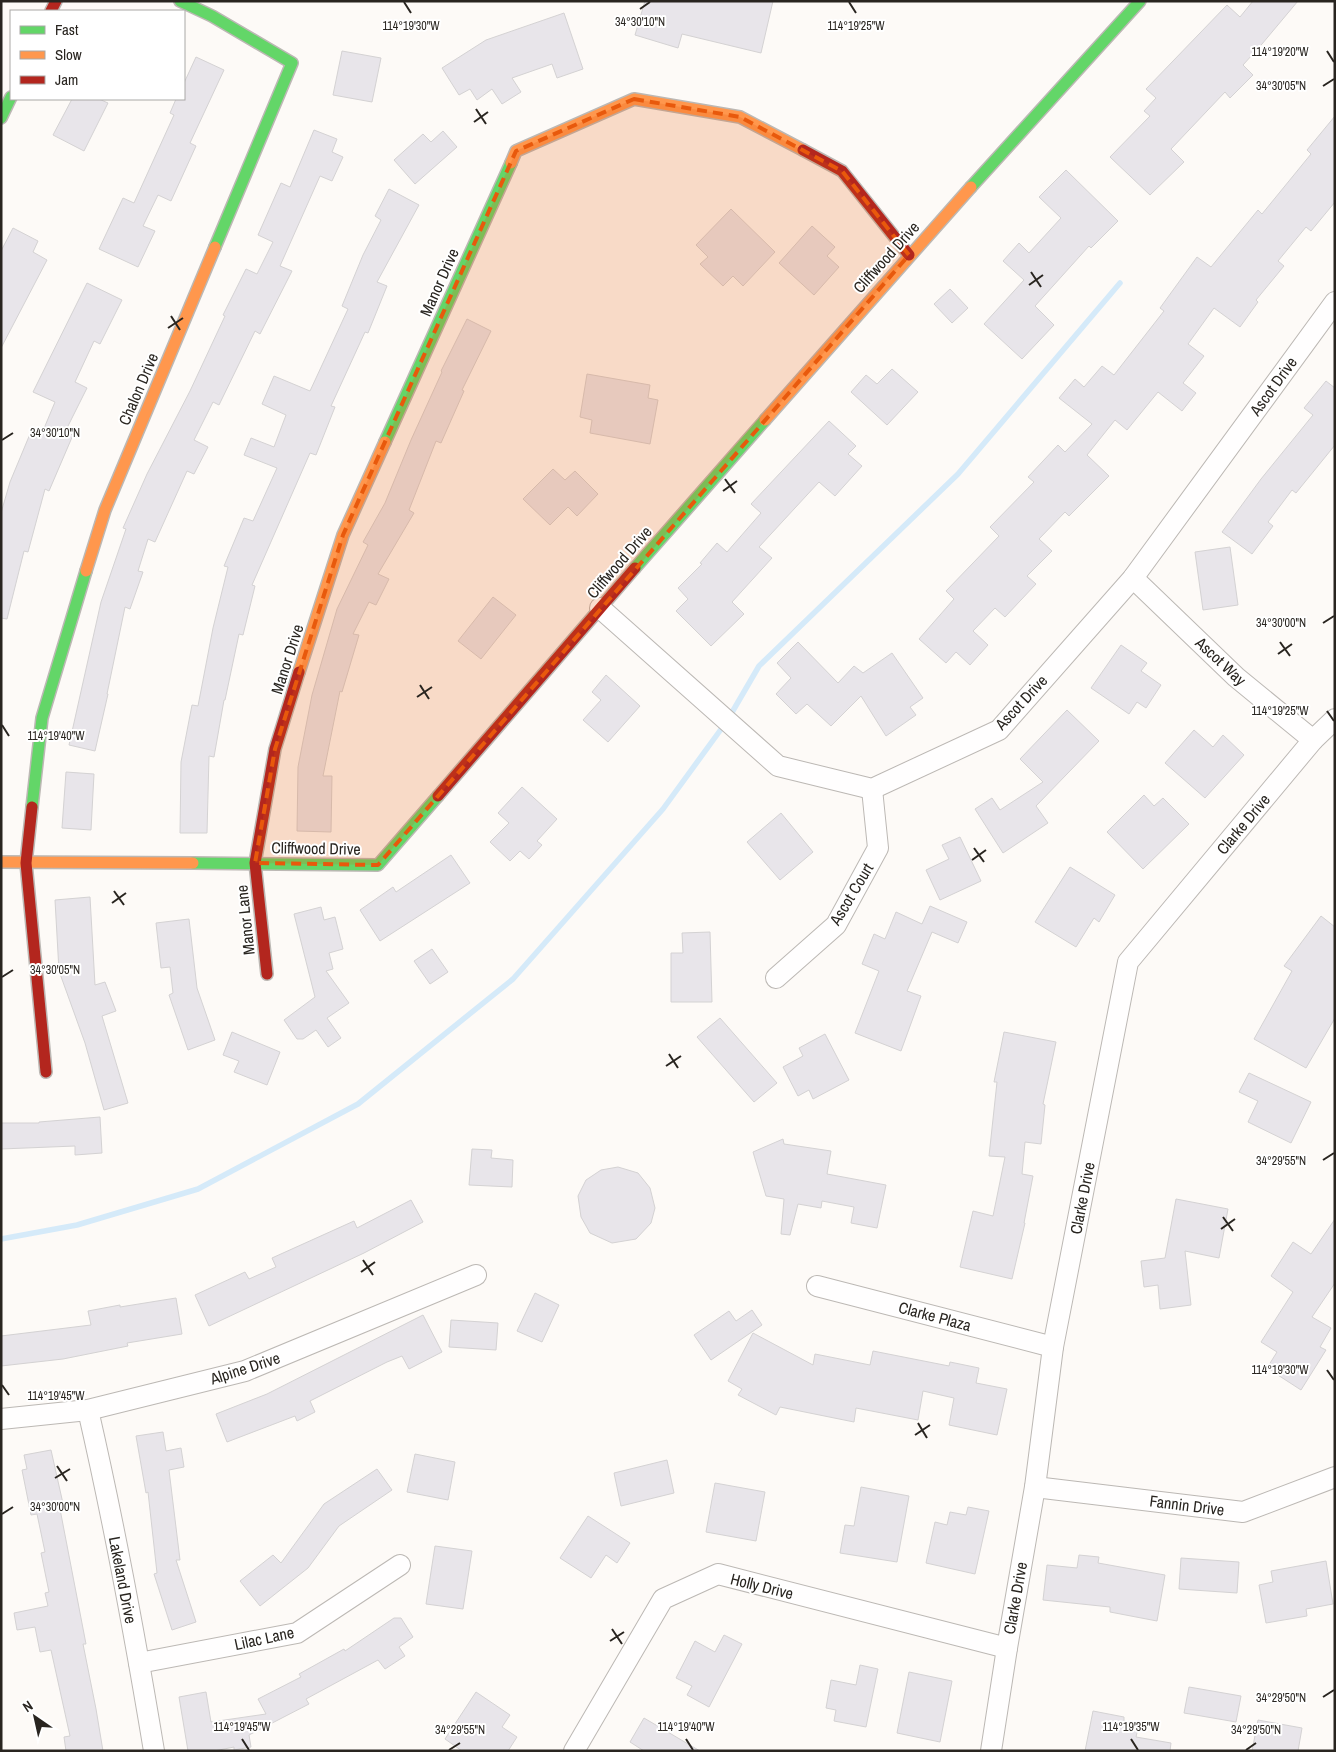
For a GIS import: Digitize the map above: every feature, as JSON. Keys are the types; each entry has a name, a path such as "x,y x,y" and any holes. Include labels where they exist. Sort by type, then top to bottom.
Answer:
{"street":[{"name":"Chalon Drive","path":"26,864 42,718 105,510 292,63 212,16 180,1"},
{"name":"Cliffwood Drive","path":"1,862 26,864 255,863 378,866 600,608 909,255 1140,1"},
{"path":"1,118 10,99"},
{"name":"Manor Drive","path":"255,863 275,749 343,535 516,151 634,100 740,117 842,171 909,255"},
{"name":"Ascot Drive","path":"872,789 998,730 1133,578 1335,302"},
{"name":"Ascot Way","path":"1133,578 1236,677 1313,740"},
{"path":"600,608 778,766 872,789"},
{"name":"Clarke Drive","path":"991,1751 1035,1487 1053,1347 1128,962 1313,740 1335,719"},
{"name":"Ascot Court","path":"776,978 836,925 878,848 872,789"},
{"name":"Manor Lane","path":"255,863 267,974"},
{"path":"26,864 46,1072"},
{"name":"Alpine Drive","path":"1,1419 88,1410 245,1371 476,1275"},
{"name":"Clarke Plaza","path":"817,1286 1053,1347"},
{"name":"Lakeland Drive","path":"88,1410 103,1476 154,1751"},
{"name":"Fannin Drive","path":"1035,1487 1243,1512 1335,1477"},
{"name":"Lilac Lane","path":"139,1663 297,1633 400,1565"},
{"name":"Holly Drive","path":"574,1751 663,1599 718,1574 1007,1648"}],"highlighted area":[{"path":"634,99 740,117 842,171 909,255 378,865 255,863 275,749 343,535 516,151"}],"building":[{"path":"645,1 773,1 761,53 682,34 678,48 635,35"},
{"path":"1253,1 1298,1 1243,65 1253,75 1230,98 1225,92 1171,149 1184,162 1150,195 1110,157 1150,116 1144,111 1156,98 1146,89 1227,5 1240,17"},
{"path":"564,13 583,69 557,78 552,64 512,78 521,92 502,104 492,89 477,100 470,89 459,95 442,68 486,40"},
{"path":"342,51 381,58 372,102 333,95"},
{"path":"196,57 224,70 190,143 196,146 171,201 158,195 143,226 155,231 138,267 99,249 123,198 134,203 174,115 170,113 176,100 185,100 185,81"},
{"path":"71,100 101,100 108,103 84,151 53,135"},
{"path":"1335,116 1335,202 1311,231 1306,227 1278,261 1284,266 1256,300 1258,302 1240,327 1214,308 1188,344 1204,356 1183,383 1196,393 1182,411 1158,392 1127,430 1115,420 1087,455 1109,476 1069,516 1065,512 1039,539 1052,551 1027,576 1036,584 1005,617 995,608 973,631 988,645 970,665 956,652 946,663 919,639 954,599 946,591 999,536 990,527 1034,482 1028,477 1058,445 1065,452 1092,424 1059,398 1075,379 1084,387 1102,366 1114,375 1164,311 1160,308 1197,257 1211,267 1258,210 1262,214 1311,154 1307,150"},
{"path":"314,130 337,139 332,152 343,157 332,181 320,176 280,266 292,271 260,334 255,331 219,405 213,402 194,440 208,447 194,474 187,471 155,542 148,539 138,571 143,572 130,609 125,607 95,751 69,745 101,602 126,529 123,528 147,474 190,391 225,316 223,315 246,269 257,274 273,242 258,235 281,183 290,187"},
{"path":"443,131 457,147 415,184 394,160 423,134 431,142"},
{"path":"1066,170 1118,221 1091,248 1089,246 1035,306 1054,325 1022,359 984,324 1024,280 1003,261 1019,243 1029,253 1061,218 1039,197"},
{"path":"389,189 419,205 377,282 387,286 368,333 365,332 331,406 335,407 316,455 310,453 252,585 255,586 243,635 239,634 224,700 214,757 209,756 207,833 180,833 181,762 192,705 198,706 213,628 228,567 224,566 244,518 253,521 277,468 244,455 251,438 274,447 286,415 262,404 274,376 310,391 348,309 342,306 363,255 381,220 375,216"},
{"path":"731,209 775,252 743,286 733,276 723,286 700,264 708,257 696,245"},
{"path":"812,226 835,247 827,256 839,267 814,295 779,263"},
{"path":"13,228 38,241 33,252 47,260 1,348 1,251"},
{"path":"87,283 122,300 100,344 94,341 75,382 87,388 65,432 73,435 49,491 45,489 28,552 24,551 7,619 1,618 1,513 10,482 30,434 40,438 55,402 33,392"},
{"path":"950,289 968,308 952,323 934,304"},
{"path":"467,319 491,331 462,390 464,391 441,443 436,441 409,510 414,513 378,574 389,579 376,605 369,602 353,634 359,635 342,692 340,691 323,776 332,776 331,832 297,831 298,767 312,695 337,609 368,545 363,542 385,503 441,371"},
{"path":"892,369 918,392 887,425 851,392 866,375 877,384"},
{"path":"587,374 650,385 648,398 658,400 650,444 590,433 592,420 580,417"},
{"path":"1326,381 1335,388 1335,445 1296,493 1292,490 1268,522 1273,526 1252,554 1222,532 1261,479 1313,415 1304,408"},
{"path":"829,421 856,446 848,454 862,466 835,496 819,482 759,547 772,558 732,602 744,614 711,646 676,611 688,599 678,588 702,564 700,563 717,543 727,552 761,513 751,504"},
{"path":"553,469 565,480 575,471 598,494 577,516 568,507 550,525 523,499"},
{"path":"1230,547 1238,605 1203,610 1195,552"},
{"path":"493,597 516,615 481,659 458,641"},
{"path":"798,642 838,683 854,666 863,673 892,653 923,698 910,707 916,715 886,736 861,696 831,726 807,704 796,714 776,694 791,678 777,663"},
{"path":"1121,645 1147,663 1141,671 1161,685 1146,708 1137,702 1129,714 1091,688"},
{"path":"606,675 640,706 608,742 583,720 601,700 592,692"},
{"path":"1067,710 1099,741 1036,806 1048,823 1003,853 975,809 992,798 1000,810 1043,782 1020,759"},
{"path":"1194,730 1213,747 1223,735 1244,755 1205,798 1165,763"},
{"path":"66,772 94,774 91,830 62,828"},
{"path":"522,787 557,819 537,841 542,845 529,859 520,851 510,861 490,842 509,823 498,813"},
{"path":"1144,795 1154,806 1163,798 1189,824 1143,869 1107,832"},
{"path":"781,813 813,852 780,880 747,842"},
{"path":"960,837 981,881 940,900 926,870 949,859 942,845"},
{"path":"451,855 470,883 380,941 360,910 393,887 396,892"},
{"path":"1070,867 1115,895 1099,922 1094,918 1076,947 1035,922"},
{"path":"90,897 95,985 105,982 116,1011 102,1016 128,1103 104,1110 85,1043 59,971 55,900"},
{"path":"930,906 967,922 958,943 932,932 907,991 921,996 901,1051 855,1033 879,971 862,964 874,934 885,939 896,912 922,924"},
{"path":"321,907 324,920 335,917 343,949 329,953 333,969 326,971 349,1003 327,1018 341,1038 328,1047 316,1030 303,1039 297,1039 284,1020 315,997 294,914"},
{"path":"1321,916 1335,927 1335,1018 1306,1068 1254,1039 1292,971 1284,966"},
{"path":"189,919 197,988 215,1040 188,1050 169,995 173,993 170,967 161,968 156,923"},
{"path":"710,932 712,1002 671,1002 671,953 683,953 682,933"},
{"path":"432,949 448,972 430,984 414,961"},
{"path":"720,1018 777,1083 754,1102 697,1037"},
{"path":"232,1032 280,1052 267,1085 234,1072 239,1061 223,1055"},
{"path":"1004,1032 1056,1042 1043,1104 1045,1105 1041,1144 1025,1142 1022,1174 1033,1176 1025,1223 1012,1279 960,1267 973,1211 993,1216 1005,1157 989,1156 997,1082 994,1082"},
{"path":"825,1034 849,1080 813,1099 809,1090 798,1096 783,1067 803,1056 799,1048"},
{"path":"1249,1073 1311,1102 1291,1143 1248,1122 1258,1101 1239,1092"},
{"path":"100,1117 102,1153 75,1155 75,1146 1,1149 1,1123 39,1123"},
{"path":"783,1139 784,1144 831,1151 827,1174 886,1185 877,1228 851,1223 854,1207 822,1201 821,1208 798,1204 790,1235 781,1234 784,1199 766,1196 753,1152"},
{"path":"472,1149 492,1150 491,1158 513,1160 512,1187 469,1185"},
{"path":"618,1167 638,1173 650,1188 655,1208 651,1223 636,1239 612,1243 590,1233 581,1217 578,1196 586,1180 601,1170"},
{"path":"1176,1199 1228,1209 1219,1258 1185,1251 1191,1305 1160,1309 1158,1285 1144,1287 1141,1261 1165,1258"},
{"path":"411,1200 423,1222 364,1253 209,1326 195,1295 245,1272 249,1279 276,1267 272,1258 354,1221 357,1228"},
{"path":"1335,1219 1335,1283 1312,1317 1331,1328 1320,1347 1326,1350 1301,1390 1267,1368 1277,1352 1261,1342 1293,1292 1271,1276 1293,1242 1311,1254"},
{"path":"535,1293 559,1305 542,1342 517,1331"},
{"path":"176,1298 182,1334 127,1343 128,1346 63,1359 1,1366 1,1336 91,1325 88,1311"},
{"path":"752,1310 762,1325 711,1360 694,1335 729,1311 736,1321"},
{"path":"423,1315 442,1352 409,1369 402,1356 387,1362 310,1401 315,1412 297,1421 295,1416 227,1442 216,1414 267,1394"},
{"path":"451,1320 498,1323 496,1350 449,1347"},
{"path":"753,1333 813,1365 815,1354 870,1365 873,1351 949,1366 950,1362 979,1368 976,1383 1007,1389 997,1435 949,1425 954,1398 923,1391 918,1420 856,1408 854,1422 780,1407 776,1415 738,1395 742,1389 728,1381"},
{"path":"163,1432 166,1451 181,1448 184,1467 169,1470 180,1560 176,1560 196,1622 172,1630 154,1574 157,1573 148,1492 146,1493 136,1436"},
{"path":"51,1450 64,1508 60,1509 86,1644 83,1644 103,1751 66,1751 64,1737 70,1736 51,1650 40,1652 35,1627 17,1630 14,1613 48,1606 45,1593 49,1592 41,1553 45,1552 37,1514 31,1515 22,1470 27,1469 24,1455"},
{"path":"415,1454 455,1462 448,1500 407,1492"},
{"path":"667,1460 674,1493 621,1506 614,1473"},
{"path":"377,1469 392,1490 339,1526 308,1568 260,1606 240,1581 273,1555 281,1563 324,1504"},
{"path":"715,1483 765,1492 756,1541 706,1532"},
{"path":"861,1487 909,1496 897,1562 840,1553 845,1525 854,1526"},
{"path":"968,1507 989,1511 975,1574 926,1563 935,1522 947,1525 950,1512 966,1515"},
{"path":"588,1516 630,1543 617,1563 606,1555 591,1578 560,1558"},
{"path":"435,1546 472,1551 463,1609 426,1604"},
{"path":"1079,1555 1099,1557 1098,1563 1165,1575 1157,1621 1110,1612 1110,1607 1043,1600 1047,1565 1077,1568"},
{"path":"1181,1558 1239,1562 1237,1593 1179,1589"},
{"path":"1326,1561 1333,1604 1306,1609 1307,1616 1266,1623 1259,1585 1273,1582 1271,1571"},
{"path":"394,1618 401,1618 413,1637 399,1647 405,1656 385,1669 378,1660 306,1699 309,1704 249,1735 251,1747 234,1750 234,1747 214,1751 188,1751 179,1697 206,1692 211,1722 266,1714 258,1699 301,1677 299,1674 344,1649 345,1651"},
{"path":"724,1635 742,1644 709,1707 687,1695 692,1686 676,1678 695,1641 715,1652"},
{"path":"860,1665 878,1669 866,1727 834,1721 836,1710 826,1708 831,1680 856,1685"},
{"path":"909,1672 952,1681 940,1742 897,1733"},
{"path":"1189,1687 1241,1696 1236,1722 1184,1713"},
{"path":"476,1692 510,1715 502,1727 517,1737 508,1751 462,1751 445,1739"},
{"path":"1093,1711 1124,1717 1124,1721 1139,1724 1136,1737 1171,1743 1170,1751 1085,1751"},
{"path":"644,1718 700,1751 644,1751 630,1742"},
{"path":"1258,1720 1302,1728 1298,1751 1252,1751"}],"waterway":[{"path":"1,1239 77,1225 198,1189 358,1104 513,979 663,809 727,721 759,666 958,474 1120,283"}],"traffic: fast":[{"path":"180,1 212,16 292,63 215,247"},
{"path":"971,187 1140,1"},
{"path":"1,118 10,99"},
{"path":"385,442 511,163"},
{"path":"635,568 765,420"},
{"path":"32,807 42,718 86,571"},
{"path":"193,863 378,865 438,796"}],"traffic: slow":[{"path":"511,163 516,151 634,99 740,117 803,150"},
{"path":"765,420 971,187"},
{"path":"86,571 105,510 215,247"},
{"path":"299,672 343,535 385,442"},
{"path":"1,862 193,863"}],"traffic: jam":[{"path":"52,10 56,1"},
{"path":"803,150 842,171 909,255"},
{"path":"438,796 635,568"},
{"path":"267,974 255,863 275,749 299,672"},
{"path":"32,807 26,863 46,1072"}]}
